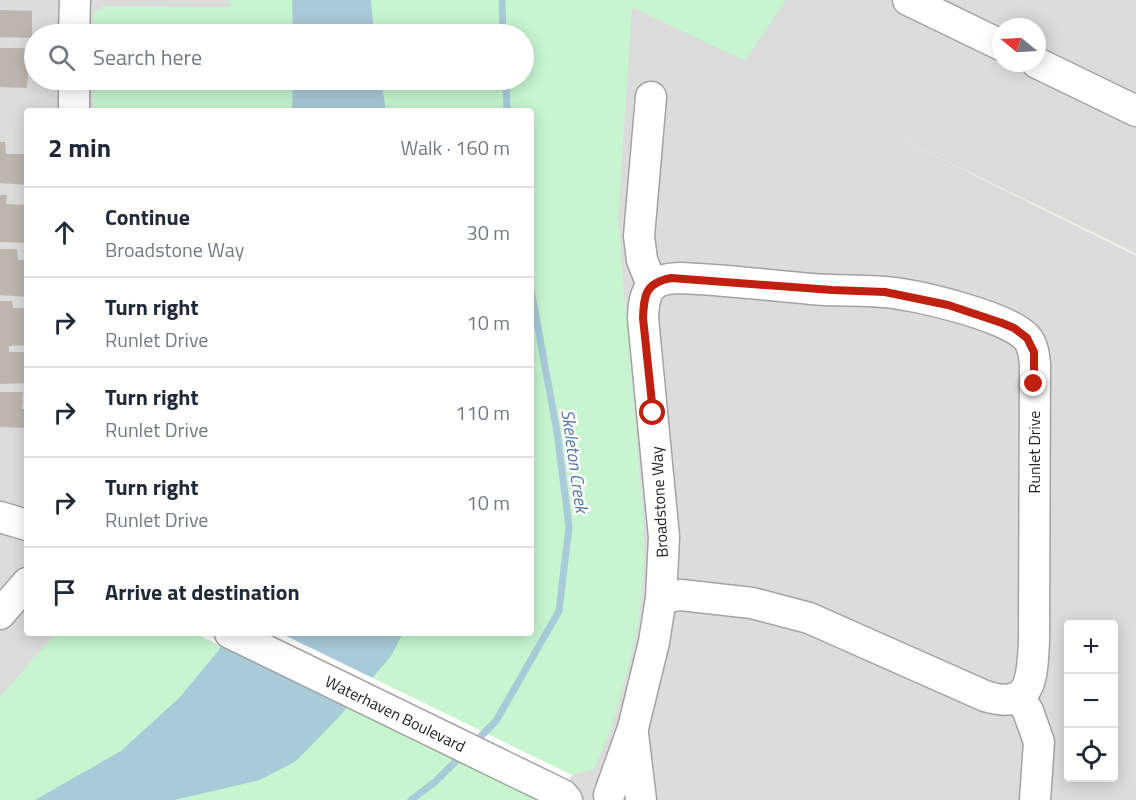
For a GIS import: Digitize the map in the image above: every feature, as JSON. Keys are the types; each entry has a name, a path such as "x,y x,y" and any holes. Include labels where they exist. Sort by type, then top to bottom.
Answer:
{"street":[{"path":"74,24 75,0"},
{"path":"908,0 992,41"},
{"path":"1046,67 1136,111"},
{"path":"74,90 74,108"},
{"path":"651,97 639,236 642,260 652,285"},
{"name":"Runlet Drive","path":"652,285 660,280 682,278 885,292 969,311 1014,328 1027,338 1034,352 1035,364 1034,641 1032,675 1028,688 1019,697"},
{"name":"Broadstone Way","path":"604,798 633,728 654,642 661,598 664,537 643,318 646,294 652,285"},
{"path":"0,517 24,524"},
{"path":"0,614 24,586"},
{"path":"661,598 681,595 752,603 809,618 985,696 1005,700 1019,697 1028,711 1039,742 1035,800"},
{"name":"Waterhaven Boulevard","path":"236,636 565,798 604,798 622,793 641,800"},
{"name":"Broadstone Way","path":"633,728 641,800"}],"shaded area":[{"path":"0,0 1136,0 1136,253 893,135 1136,256 1136,800 0,800"}],"green space":[{"path":"230,0 786,0 745,61 632,7 618,220 643,512 644,564 639,622 626,676 611,729 594,769 572,775 286,636 534,636 534,108 93,108 93,90 534,90 534,24 93,24 93,16 103,6 229,7"},
{"path":"53,636 200,636 537,800 0,800 0,697"}],"water":[{"path":"292,0 371,0 373,24 293,24"},
{"path":"293,90 383,90 386,108 292,108"},
{"path":"225,636 401,636 391,656 338,718 296,761 260,780 174,800 35,800 121,751 180,697 219,650"}],"pier":[{"path":"200,636 286,636 572,775 559,800 537,800"}],"building":[{"path":"0,10 32,11 32,24 24,24 24,38 0,37"},
{"path":"0,48 24,48 24,88 0,87"},
{"path":"0,142 5,142 6,154 24,154 24,185 0,183"},
{"path":"0,195 7,195 6,204 24,205 24,243 0,242"},
{"path":"0,249 17,249 18,260 24,260 24,297 0,295"},
{"path":"0,301 12,301 13,308 24,308 24,345 9,346 9,352 24,352 24,383 0,384"},
{"path":"0,392 23,392 24,428 0,427"}],"waterway":[{"name":"Skeleton Creek","path":"502,0 503,24"},
{"name":"Skeleton Creek","path":"506,90 507,108"},
{"name":"Skeleton Creek","path":"473,744 496,721 559,611 569,526 557,432 534,306"},
{"name":"Skeleton Creek","path":"411,800 435,782 463,754"}],"route":[{"path":"653,413 643,303 652,285 660,280 671,278 885,292 948,305 1002,323 1022,333 1034,352 1034,384"}]}
